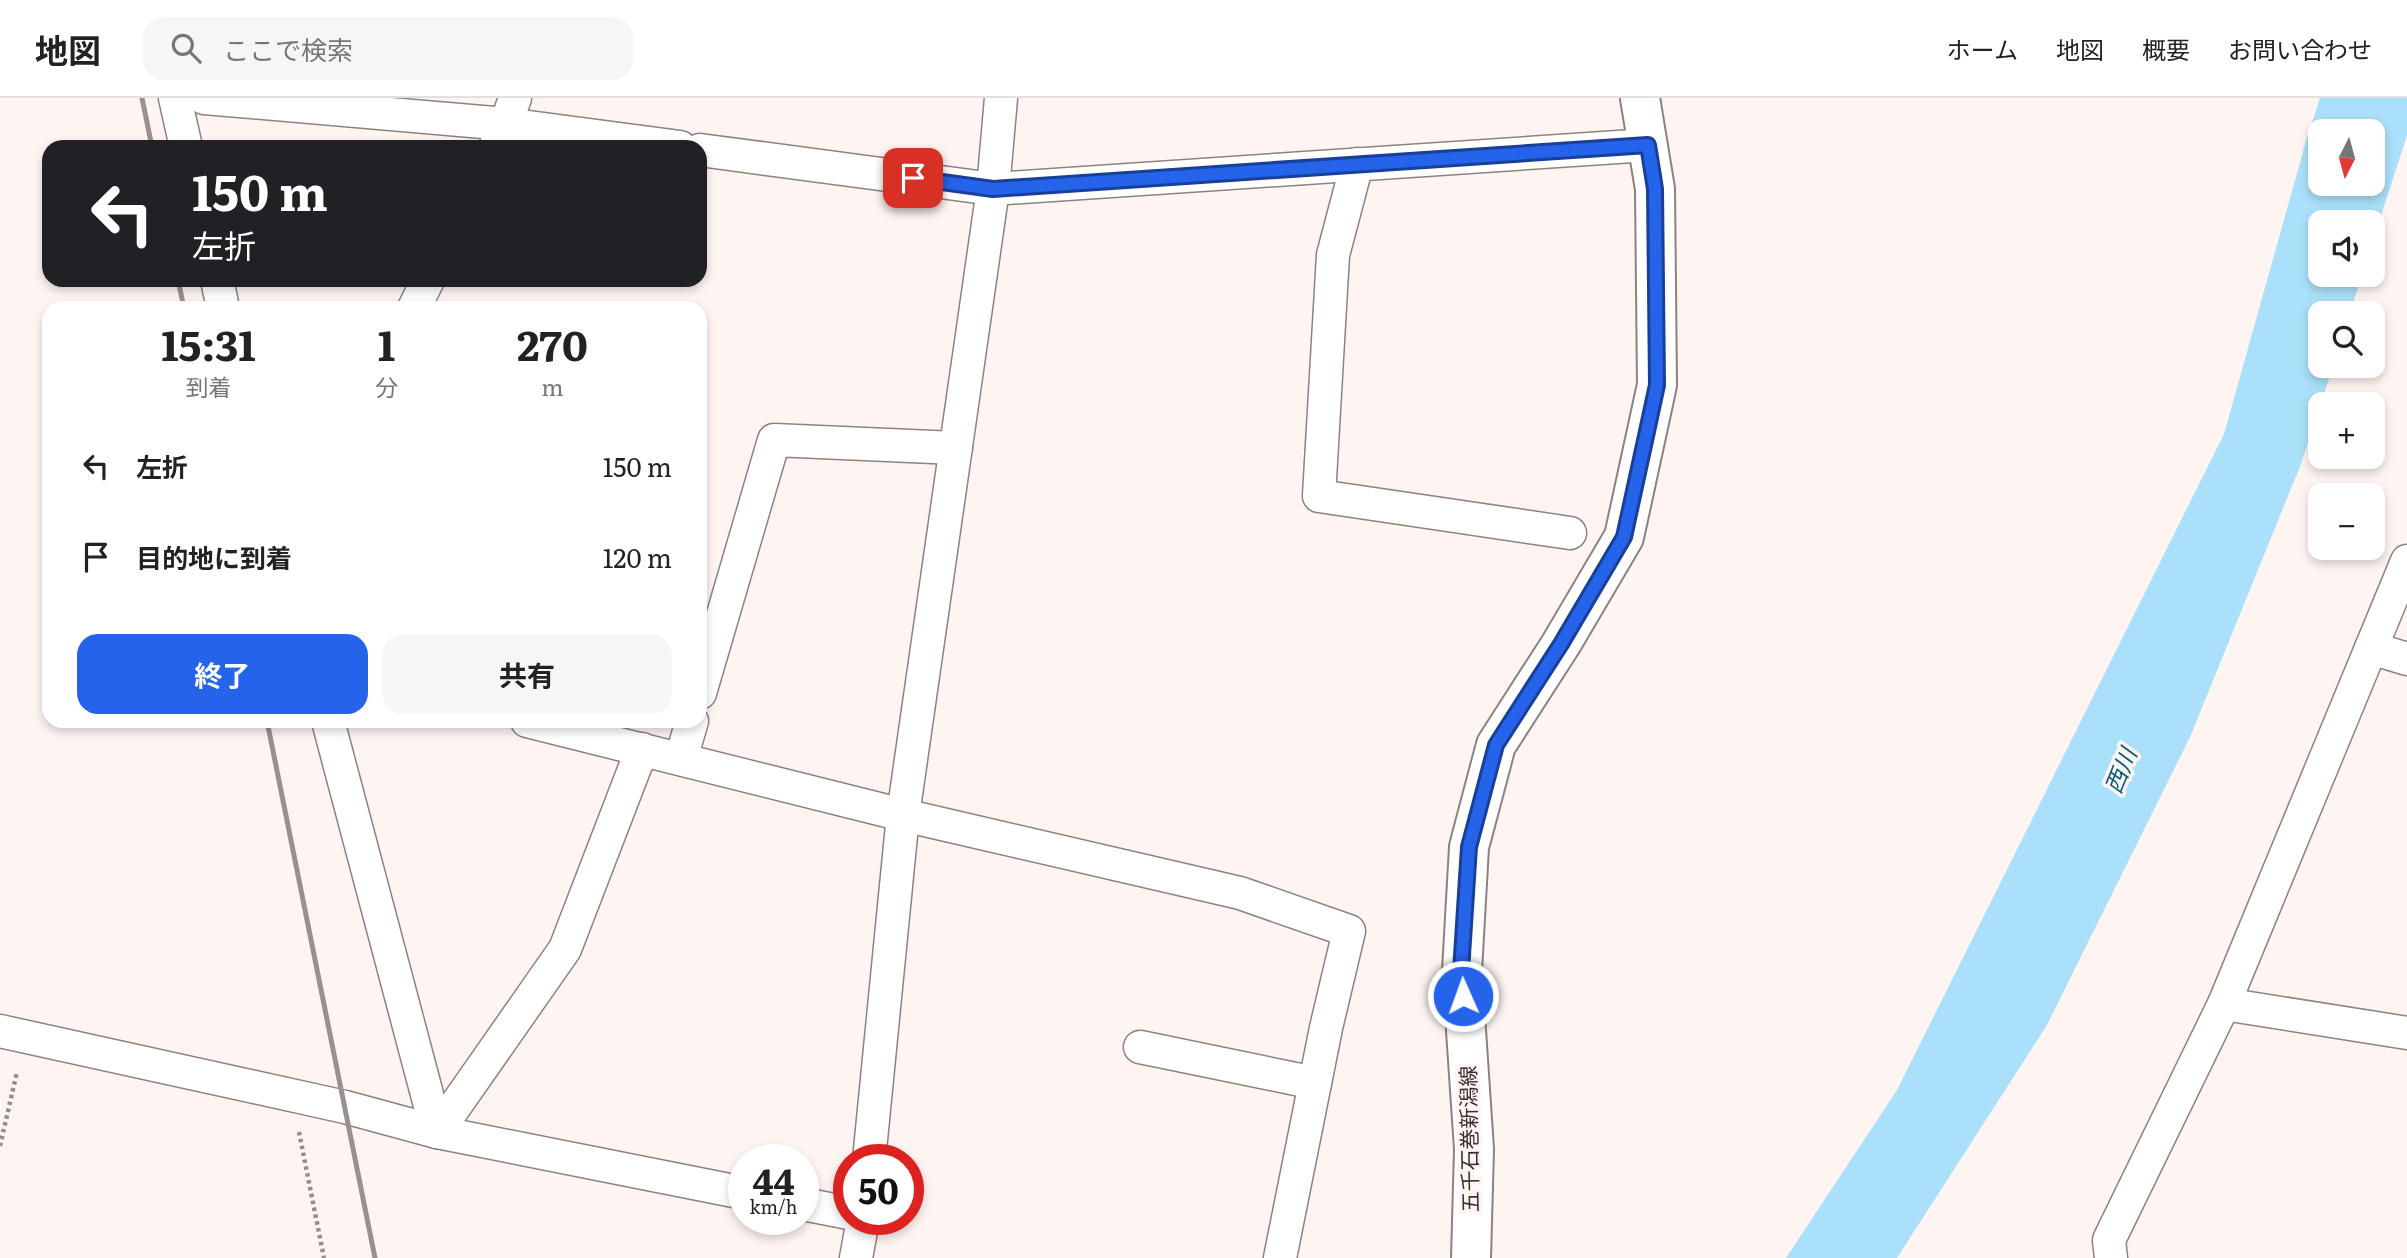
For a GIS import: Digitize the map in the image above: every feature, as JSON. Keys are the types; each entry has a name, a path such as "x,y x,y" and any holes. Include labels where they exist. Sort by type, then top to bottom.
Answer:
{"main road":[{"name":"五千石巻新潟線","path":"1471,1258 1474,1149 1461,971 1469,847 1496,745 1561,644 1624,537 1657,385 1655,189 1640,98"}],"street":[{"path":"175,98 184,140"},
{"path":"204,98 505,123 629,140"},
{"path":"871,1144 903,815 993,189 1001,98"},
{"path":"707,151 993,189 1648,145"},
{"path":"1357,164 1333,255 1319,496 1570,533"},
{"path":"707,670 774,440 956,448"},
{"path":"2111,1258 2109,1240 2224,1004 2407,561"},
{"path":"2371,648 2407,659"},
{"path":"330,728 437,1132"},
{"path":"556,728 903,815 1240,893 1349,931 1280,1258"},
{"path":"681,759 690,728"},
{"path":"437,1132 565,949 642,749"},
{"path":"2224,1004 2407,1033"},
{"path":"13,1034 345,1107 437,1132 728,1190"},
{"path":"1140,1047 1315,1083"},
{"path":"856,1258 860,1235"}],"path":[{"path":"0,1146 13,1034"},
{"path":"291,1095 324,1258"}],"water":[{"name":"西川","path":"2320,98 2407,98 2407,135 2383,210 2308,210 2308,287 2358,287 2354,301 2308,301 2308,378 2329,378 2325,392 2308,392 2308,443 2301,464 2190,737 2047,1025 1897,1258 1786,1258 1897,1090 2224,434 2308,135 2308,196 2385,196 2385,119 2313,119"}],"railway":[{"path":"142,98 151,140"},
{"path":"180,287 182,301"},
{"path":"268,728 375,1258"}],"route":[{"path":"913,178 993,189 1648,145 1655,189 1657,385 1646,436 1624,537 1561,644 1496,745 1469,847 1461,971 1463,996"}]}
